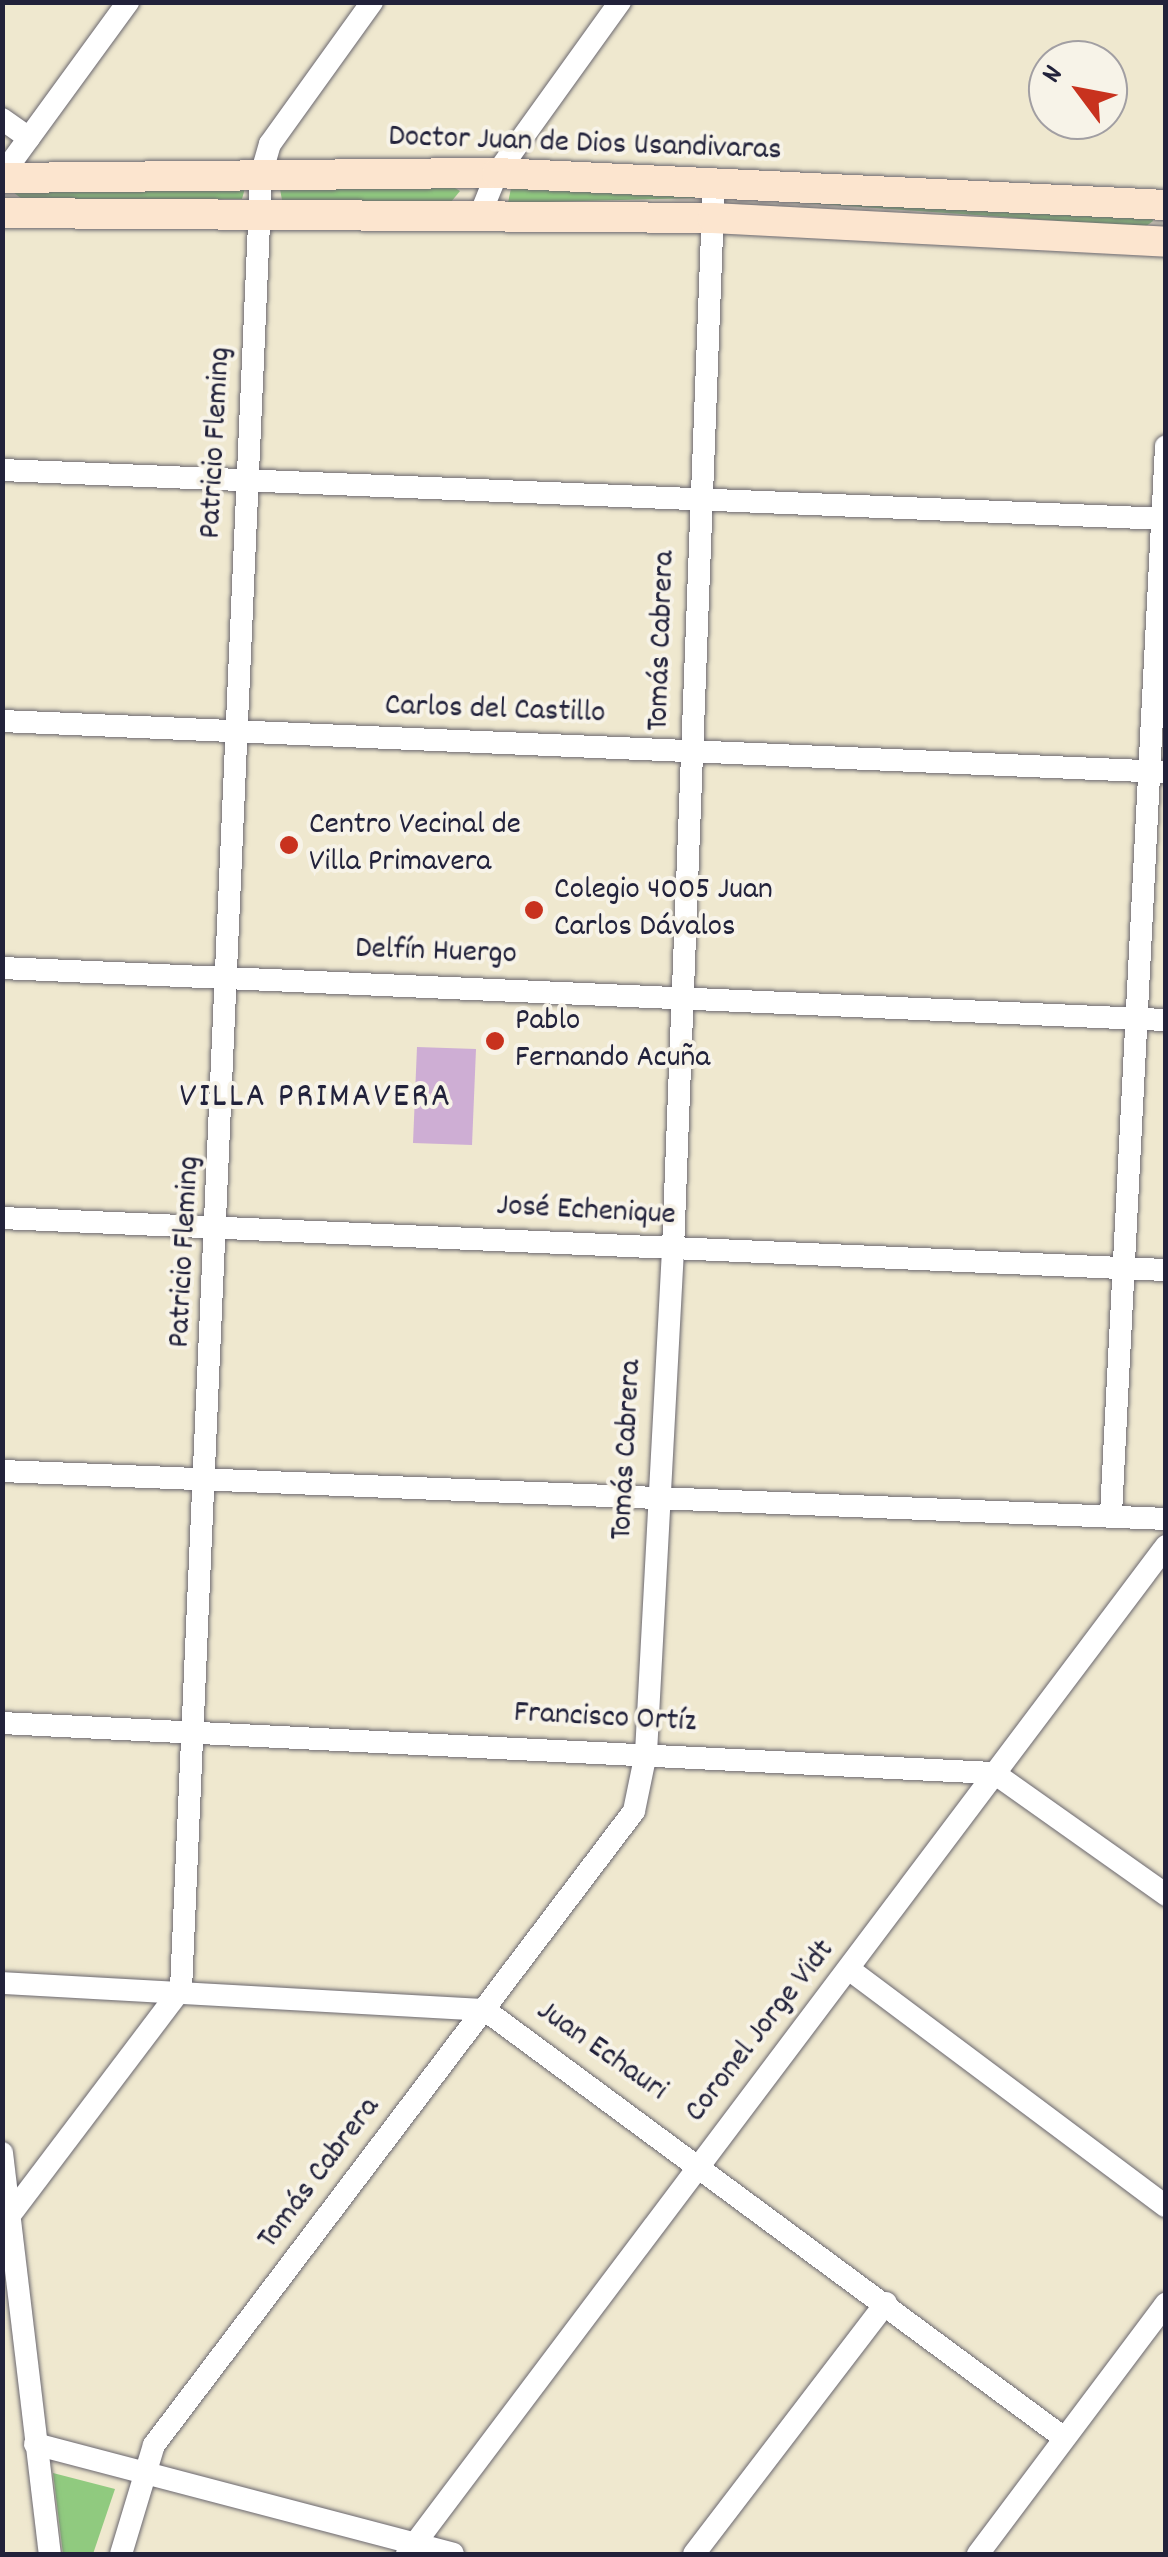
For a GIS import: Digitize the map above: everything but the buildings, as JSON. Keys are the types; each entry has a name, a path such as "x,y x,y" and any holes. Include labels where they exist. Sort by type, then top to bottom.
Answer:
{"main road":[{"name":"Doctor Juan de Dios Usandivaras","path":"2,176 496,173 1166,205"},
{"path":"2,213 713,218 1166,242"}],"street":[{"path":"2,176 128,2"},
{"path":"262,175 270,144 372,2"},
{"path":"480,216 496,173 620,2"},
{"path":"2,119 29,138"},
{"name":"Patricio Fleming","path":"182,1989 198,1734 233,978 247,482 262,175"},
{"name":"Tomás Cabrera","path":"121,2554 142,2467 634,1811 646,1753 672,1249 714,181"},
{"path":"1111,1514 1136,1019 1158,772 1166,446"},
{"path":"2,470 1164,519"},
{"name":"Carlos del Castillo","path":"2,720 240,735 691,750 1158,772"},
{"name":"Delfín Huergo","path":"2,968 1166,1020"},
{"name":"José Echenique","path":"2,1218 1166,1270"},
{"path":"2,1472 208,1476 1166,1519"},
{"name":"Coronel Jorge Vidt","path":"408,2549 850,1970 1166,1546"},
{"name":"Francisco Ortíz","path":"2,1724 994,1773"},
{"path":"994,1773 1166,1895"},
{"path":"850,1970 1166,2206"},
{"name":"Juan Echauri","path":"2,1983 182,1989 485,2010 701,2163 1064,2438"},
{"path":"10,2215 182,1989"},
{"path":"2,2153 50,2554"},
{"path":"694,2554 886,2304"},
{"path":"978,2554 1166,2304"},
{"path":"35,2444 142,2467 408,2549 454,2554"}],"green space":[{"path":"245,188 242,199 22,199 13,192"},
{"path":"511,188 696,196 696,198 508,203"},
{"path":"280,189 460,191 451,202 282,200"},
{"path":"735,198 1152,217 1153,221 1145,227"},
{"path":"53,2473 115,2489 93,2554 63,2554"}],"place":[{"name":"Centro Vecinal de Villa Primavera","path":"289,845"},
{"name":"Colegio 4005 Juan Carlos Dávalos","path":"534,910"},
{"name":"Pablo Fernando Acuña","path":"495,1041"}],"district":[{"name":"VILLA PRIMAVERA","path":"316,1098"}]}
